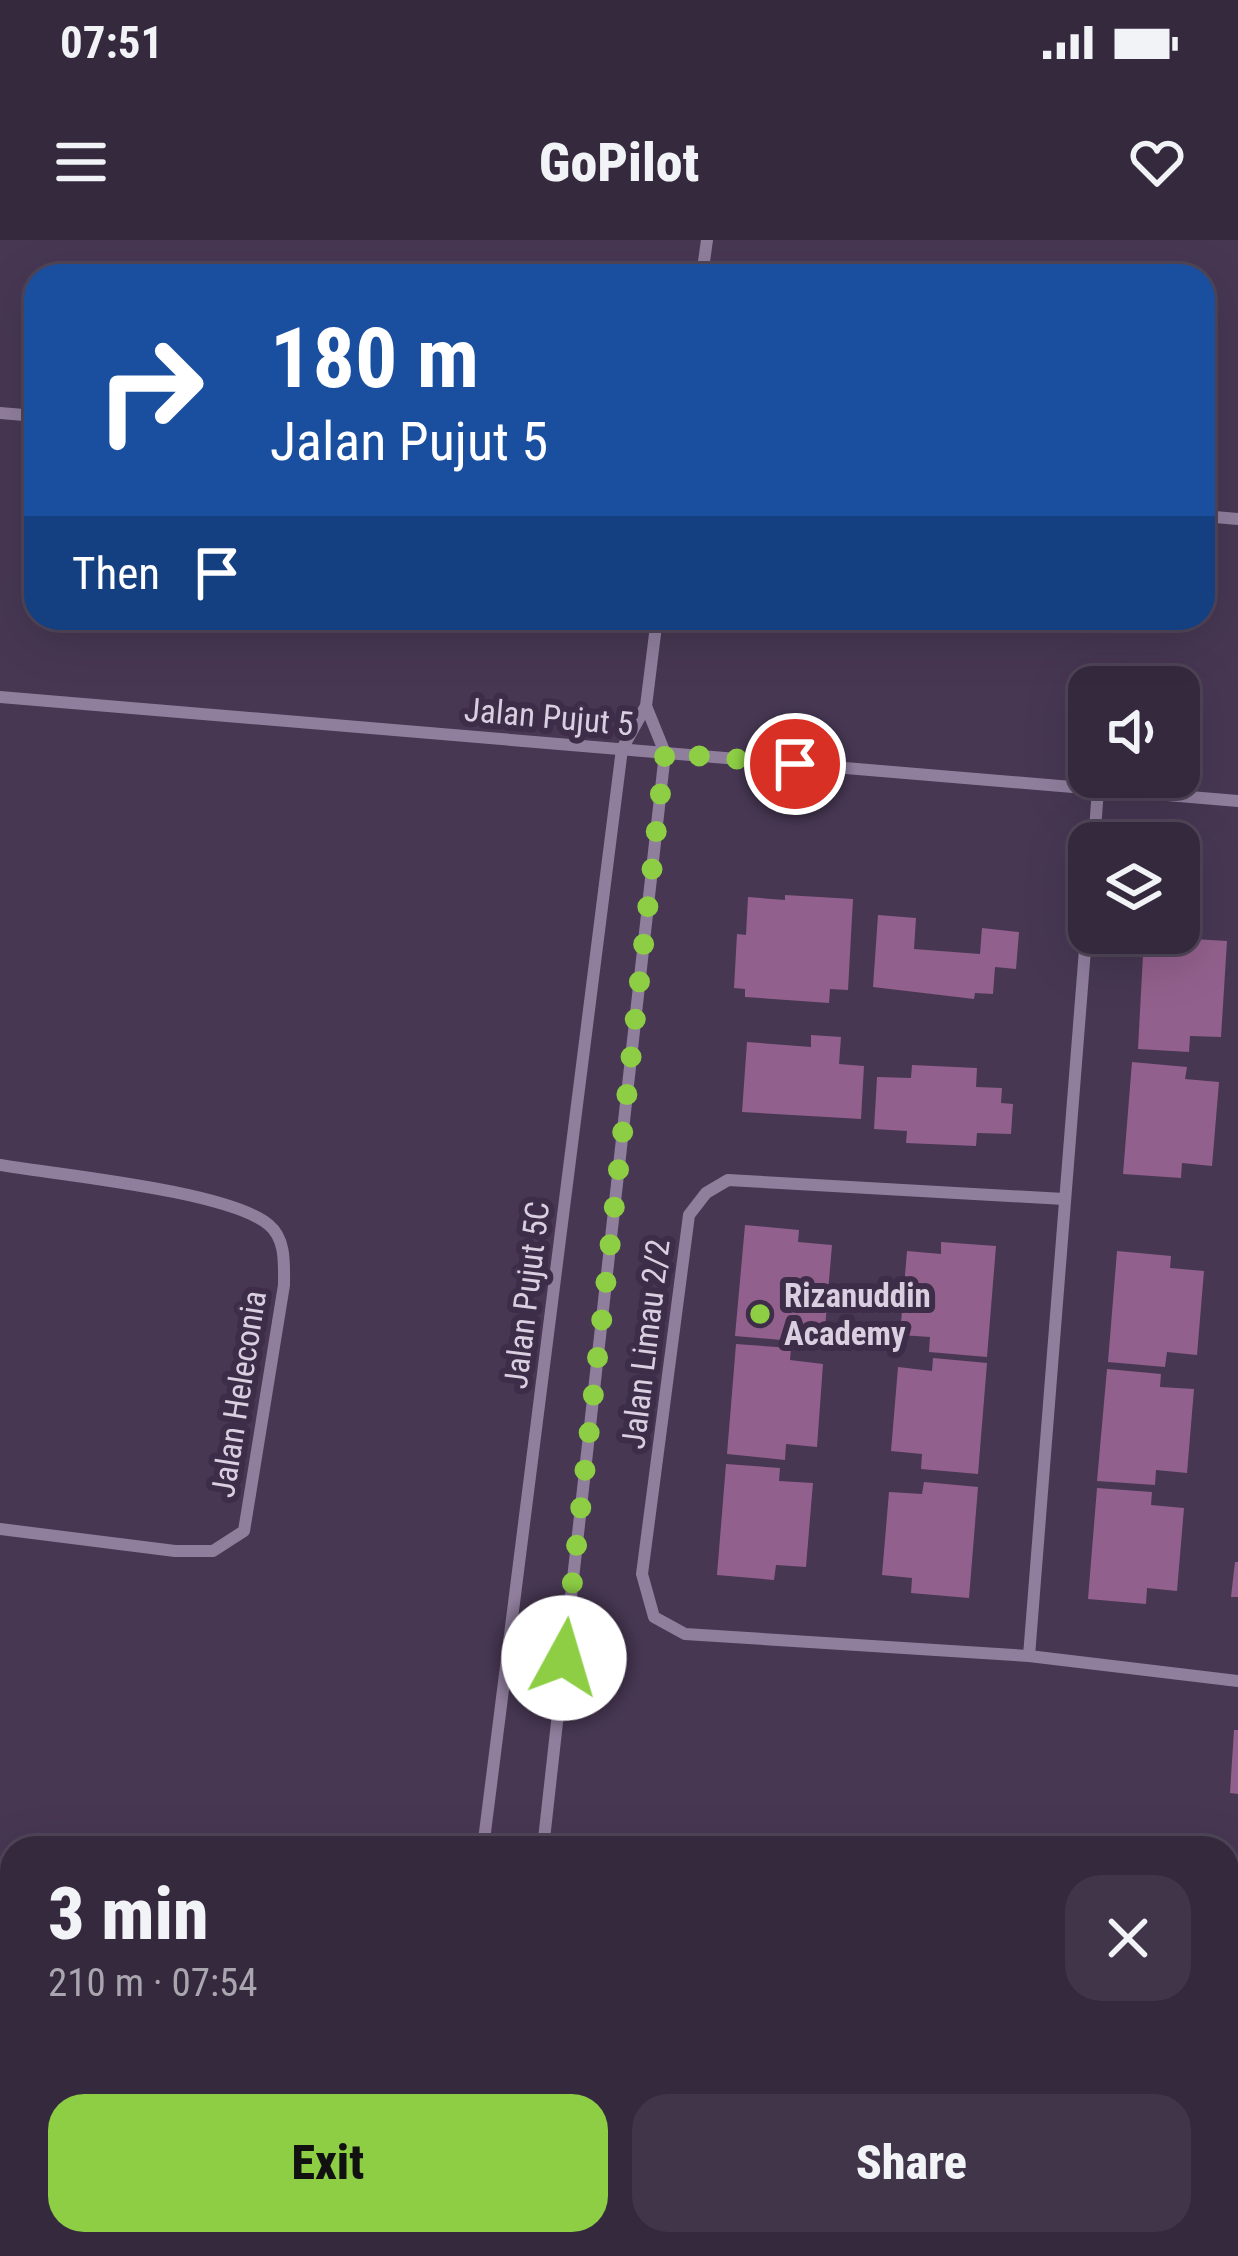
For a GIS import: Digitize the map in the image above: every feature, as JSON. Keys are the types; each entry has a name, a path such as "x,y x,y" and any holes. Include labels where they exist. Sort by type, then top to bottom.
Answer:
{"street":[{"path":"622,749 646,706 656,630"},
{"name":"Jalan Pujut 5","path":"0,697 1068,787"},
{"path":"544,1836 665,753 646,706"},
{"name":"Jalan Pujut 5C","path":"485,1836 622,749"},
{"name":"Jalan Pujut 5","path":"1200,798 1238,801"},
{"path":"1084,954 1029,1657 1238,1681"},
{"name":"Jalan Heleconia","path":"0,1166 232,1204 272,1226 283,1248 284,1285 244,1531 213,1551 175,1551 0,1529"},
{"name":"Jalan Limau 2/2","path":"1029,1657 685,1634 654,1616 642,1574 689,1215 706,1193 728,1180 1064,1199"}],"building":[{"path":"785,895 853,899 848,990 830,989 829,1003 745,997 745,989 734,988 737,934 746,935 748,897 785,900"},
{"path":"878,915 916,918 914,949 980,954 982,928 1019,932 1016,969 995,967 993,994 975,993 974,999 873,987"},
{"path":"1200,939 1227,941 1221,1037 1190,1036 1189,1052 1138,1049 1143,954 1200,954"},
{"path":"811,1035 841,1037 839,1064 864,1066 861,1119 742,1112 747,1042 811,1047"},
{"path":"1132,1062 1187,1067 1185,1079 1219,1082 1212,1166 1182,1163 1181,1178 1123,1174"},
{"path":"912,1065 977,1068 976,1087 1002,1088 1001,1103 1013,1104 1011,1134 977,1133 976,1146 906,1143 907,1131 874,1129 877,1077 911,1078"},
{"path":"745,1225 799,1230 798,1242 832,1245 825,1328 794,1326 793,1341 735,1336"},
{"path":"941,1242 996,1246 987,1357 929,1352 930,1337 900,1335 907,1251 941,1254"},
{"path":"1117,1251 1171,1256 1170,1268 1204,1271 1197,1355 1167,1352 1165,1367 1108,1362"},
{"path":"736,1344 791,1348 790,1360 823,1364 817,1447 786,1444 785,1460 727,1454"},
{"path":"933,1358 987,1363 978,1474 921,1469 922,1454 891,1451 898,1367 932,1371"},
{"path":"1107,1369 1161,1374 1160,1387 1194,1389 1187,1473 1156,1470 1155,1485 1097,1481"},
{"path":"726,1464 780,1468 779,1481 813,1483 806,1567 776,1565 774,1580 717,1575"},
{"path":"924,1482 978,1487 969,1598 911,1593 912,1578 882,1575 889,1492 922,1494"},
{"path":"1097,1488 1152,1492 1151,1505 1184,1508 1177,1591 1147,1588 1146,1604 1088,1599"},
{"path":"1235,1562 1238,1597 1231,1597"},
{"path":"1234,1730 1238,1730 1238,1794 1230,1793"}],"place":[{"name":"Rizanuddin Academy","path":"760,1314"}],"route":[{"path":"564,1658 665,753 795,764"}]}
